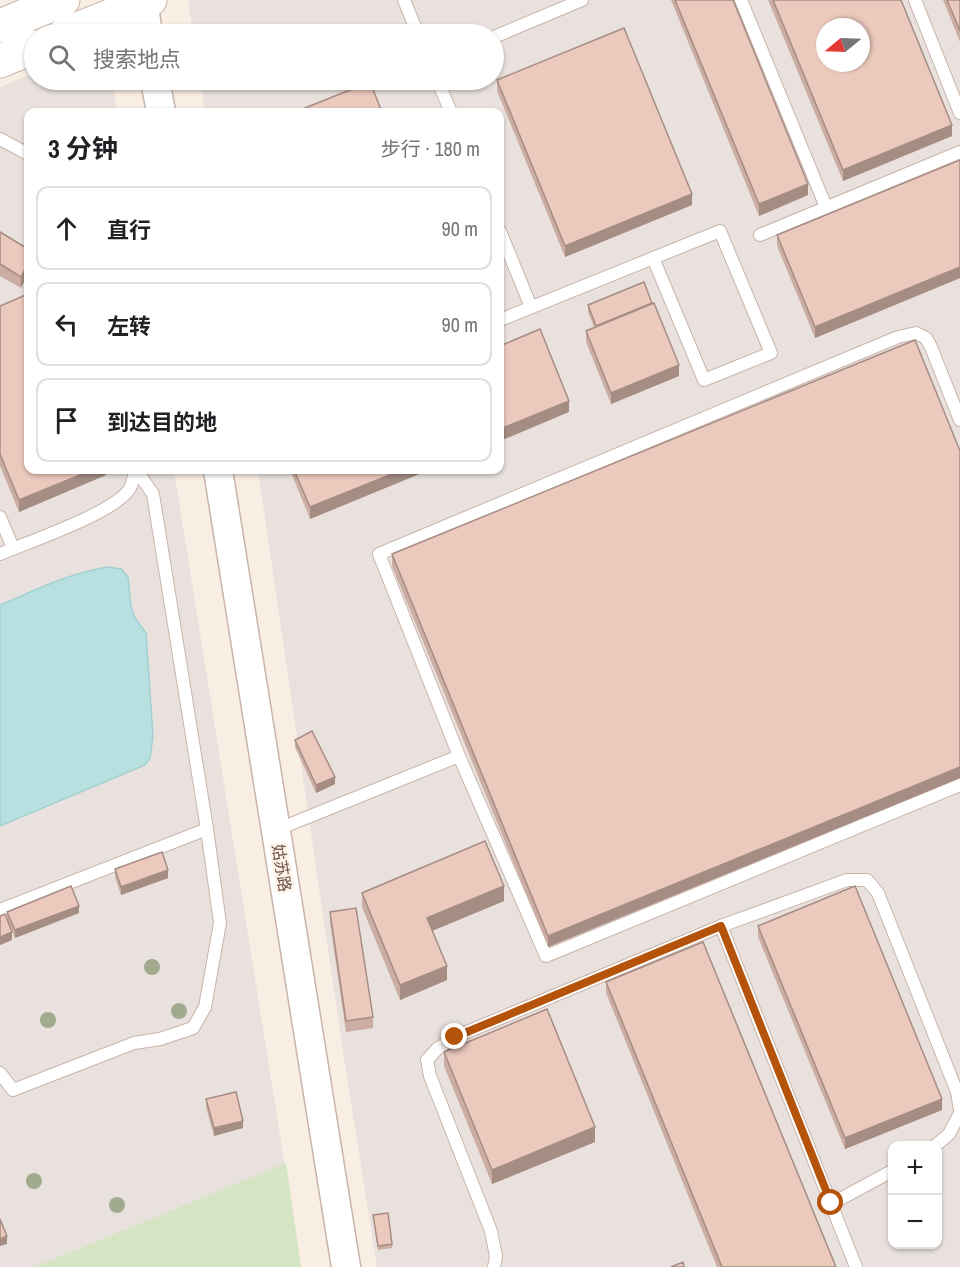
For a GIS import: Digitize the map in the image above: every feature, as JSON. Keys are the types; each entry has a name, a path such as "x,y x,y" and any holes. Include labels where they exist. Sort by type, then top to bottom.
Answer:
{"main road":[{"path":"0,26 63,0"},
{"path":"89,24 145,1"},
{"path":"0,61 24,51"}],"street":[{"path":"145,1 147,24"},
{"path":"157,90 160,108"},
{"name":"姑苏路","path":"219,474 346,1267"}],"lane":[{"path":"404,0 414,24"},
{"path":"504,33 582,0"},
{"path":"741,0 826,207"},
{"path":"915,0 960,113"},
{"path":"441,90 449,108"},
{"path":"0,139 24,152"},
{"path":"760,235 960,152"},
{"path":"504,318 531,308 653,258 720,231 771,353 704,380 653,258"},
{"path":"504,241 531,308"},
{"path":"960,420 926,338 916,333 898,337 379,554 459,756 546,956 960,785"},
{"path":"0,554 82,519 115,502 130,488 134,474"},
{"path":"0,1073 13,1090 134,1043 160,1039 193,1028 205,1007 220,923 153,494 138,474"},
{"path":"0,517 13,548"},
{"path":"276,830 459,756"},
{"path":"0,910 207,829"},
{"path":"494,1267 496,1256 491,1231 430,1076 427,1060 437,1048 455,1037 721,926 847,880 867,880 878,892 957,1092 960,1111 949,1134 941,1141"},
{"path":"721,926 856,1267"},
{"path":"831,1203 888,1174"}],"shaded area":[{"path":"960,0 960,1267 377,1267 342,1045 259,474 504,474 504,108 204,108 202,90 504,90 504,24 191,24 188,1"},
{"path":"24,77 24,90 114,90 116,108 24,108 24,474 175,474 301,1267 0,1267 0,87"}],"green space":[{"path":"286,1163 301,1267 35,1267"}],"water":[{"path":"108,567 121,569 128,577 131,607 135,618 146,633 153,736 150,758 145,765 0,826 0,605 66,578"}],"building":[{"path":"675,0 733,0 808,184 759,204"},
{"path":"773,0 901,0 952,125 843,170"},
{"path":"947,0 960,0 960,31"},
{"path":"624,28 692,194 565,246 501,90 504,90 504,77"},
{"path":"350,90 373,90 380,108 305,108"},
{"path":"960,160 960,267 815,327 777,235"},
{"path":"0,232 24,247 24,271 21,277 0,264"},
{"path":"644,282 652,303 596,326 588,305"},
{"path":"24,296 24,474 82,474 19,500 0,454 0,306"},
{"path":"654,303 679,365 611,393 586,331"},
{"path":"540,329 569,401 504,427 504,344"},
{"path":"915,340 960,451 960,767 548,936 392,554"},
{"path":"296,474 392,474 310,507"},
{"path":"312,731 335,777 316,785 295,740"},
{"path":"485,841 504,886 427,918 447,966 400,985 362,893"},
{"path":"162,852 168,870 121,887 115,869"},
{"path":"71,886 79,906 15,930 7,912"},
{"path":"855,886 942,1099 845,1138 758,926"},
{"path":"356,908 373,1017 346,1021 330,912"},
{"path":"5,914 12,932 0,937 0,916"},
{"path":"703,942 836,1267 722,1267 606,982"},
{"path":"547,1009 595,1127 492,1170 444,1052"},
{"path":"236,1092 243,1121 214,1128 206,1099"},
{"path":"388,1213 392,1244 378,1246 373,1215"},
{"path":"0,1219 7,1236 0,1239"},
{"path":"683,1262 684,1267 671,1267"}],"route":[{"path":"455,1037 721,926 831,1203"}]}
